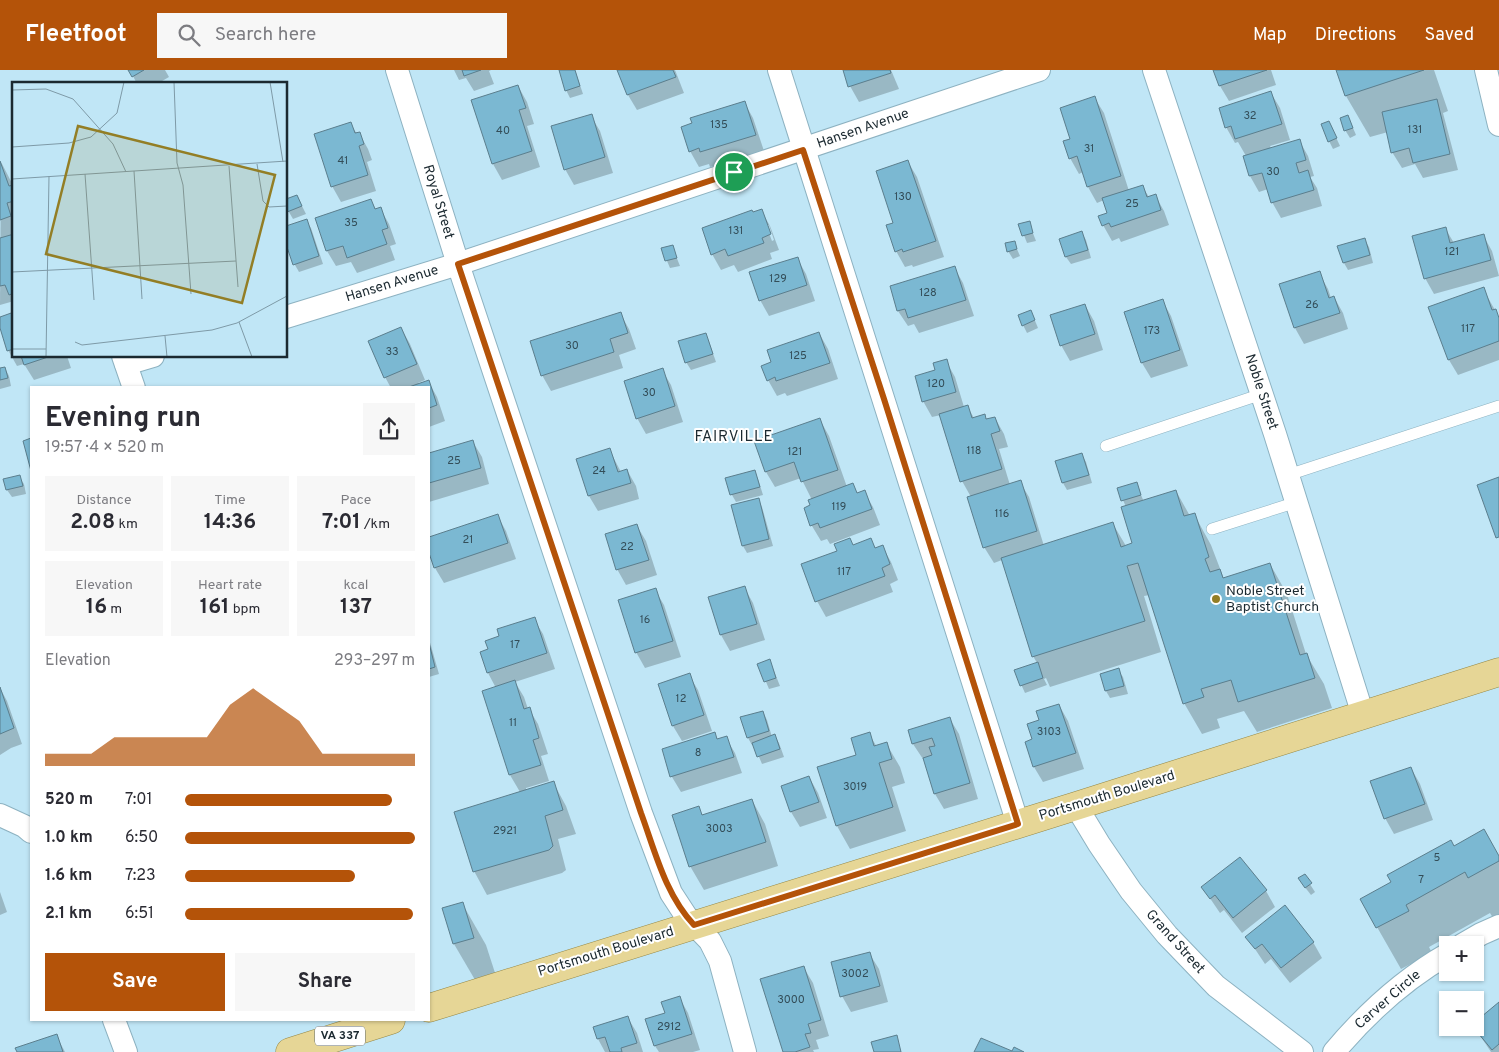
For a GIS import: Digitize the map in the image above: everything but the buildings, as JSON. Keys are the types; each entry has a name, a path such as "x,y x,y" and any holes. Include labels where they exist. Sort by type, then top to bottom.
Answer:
{"main road":[{"name":"Portsmouth Boulevard","path":"430,1008 1499,672"},
{"name":"VA 337","path":"290,1052 339,1028 384,1021"}],"street":[{"name":"Royal Street","path":"396,70 458,264 641,813 671,893 686,916 710,941 720,961 745,1052"},
{"path":"779,70 1018,824"},
{"name":"Hansen Avenue","path":"288,316 458,264 1039,70"},
{"name":"Noble Street","path":"1154,70 1297,502 1363,715"},
{"path":"1486,70 1499,125"},
{"path":"133,386 125,360 139,358"},
{"name":"Grand Street","path":"1076,806 1131,891 1167,935 1216,986 1302,1052"},
{"path":"0,815 24,826 30,831"},
{"path":"1478,936 1499,926"},
{"name":"Carver Circle","path":"1334,1052 1350,1033 1389,995 1439,959"},
{"path":"114,1021 126,1052"}],"lane":[{"path":"1106,446 1262,394"},
{"path":"1288,475 1499,406"},
{"path":"1212,529 1297,502"}],"place":[{"name":"Noble Street Baptist Church","path":"1216,599"}],"district":[{"name":"FAIRVILLE","path":"734,437"}],"route":[{"path":"803,150 1018,824 694,925 671,893 641,813 458,264 734,172 803,150"}]}
